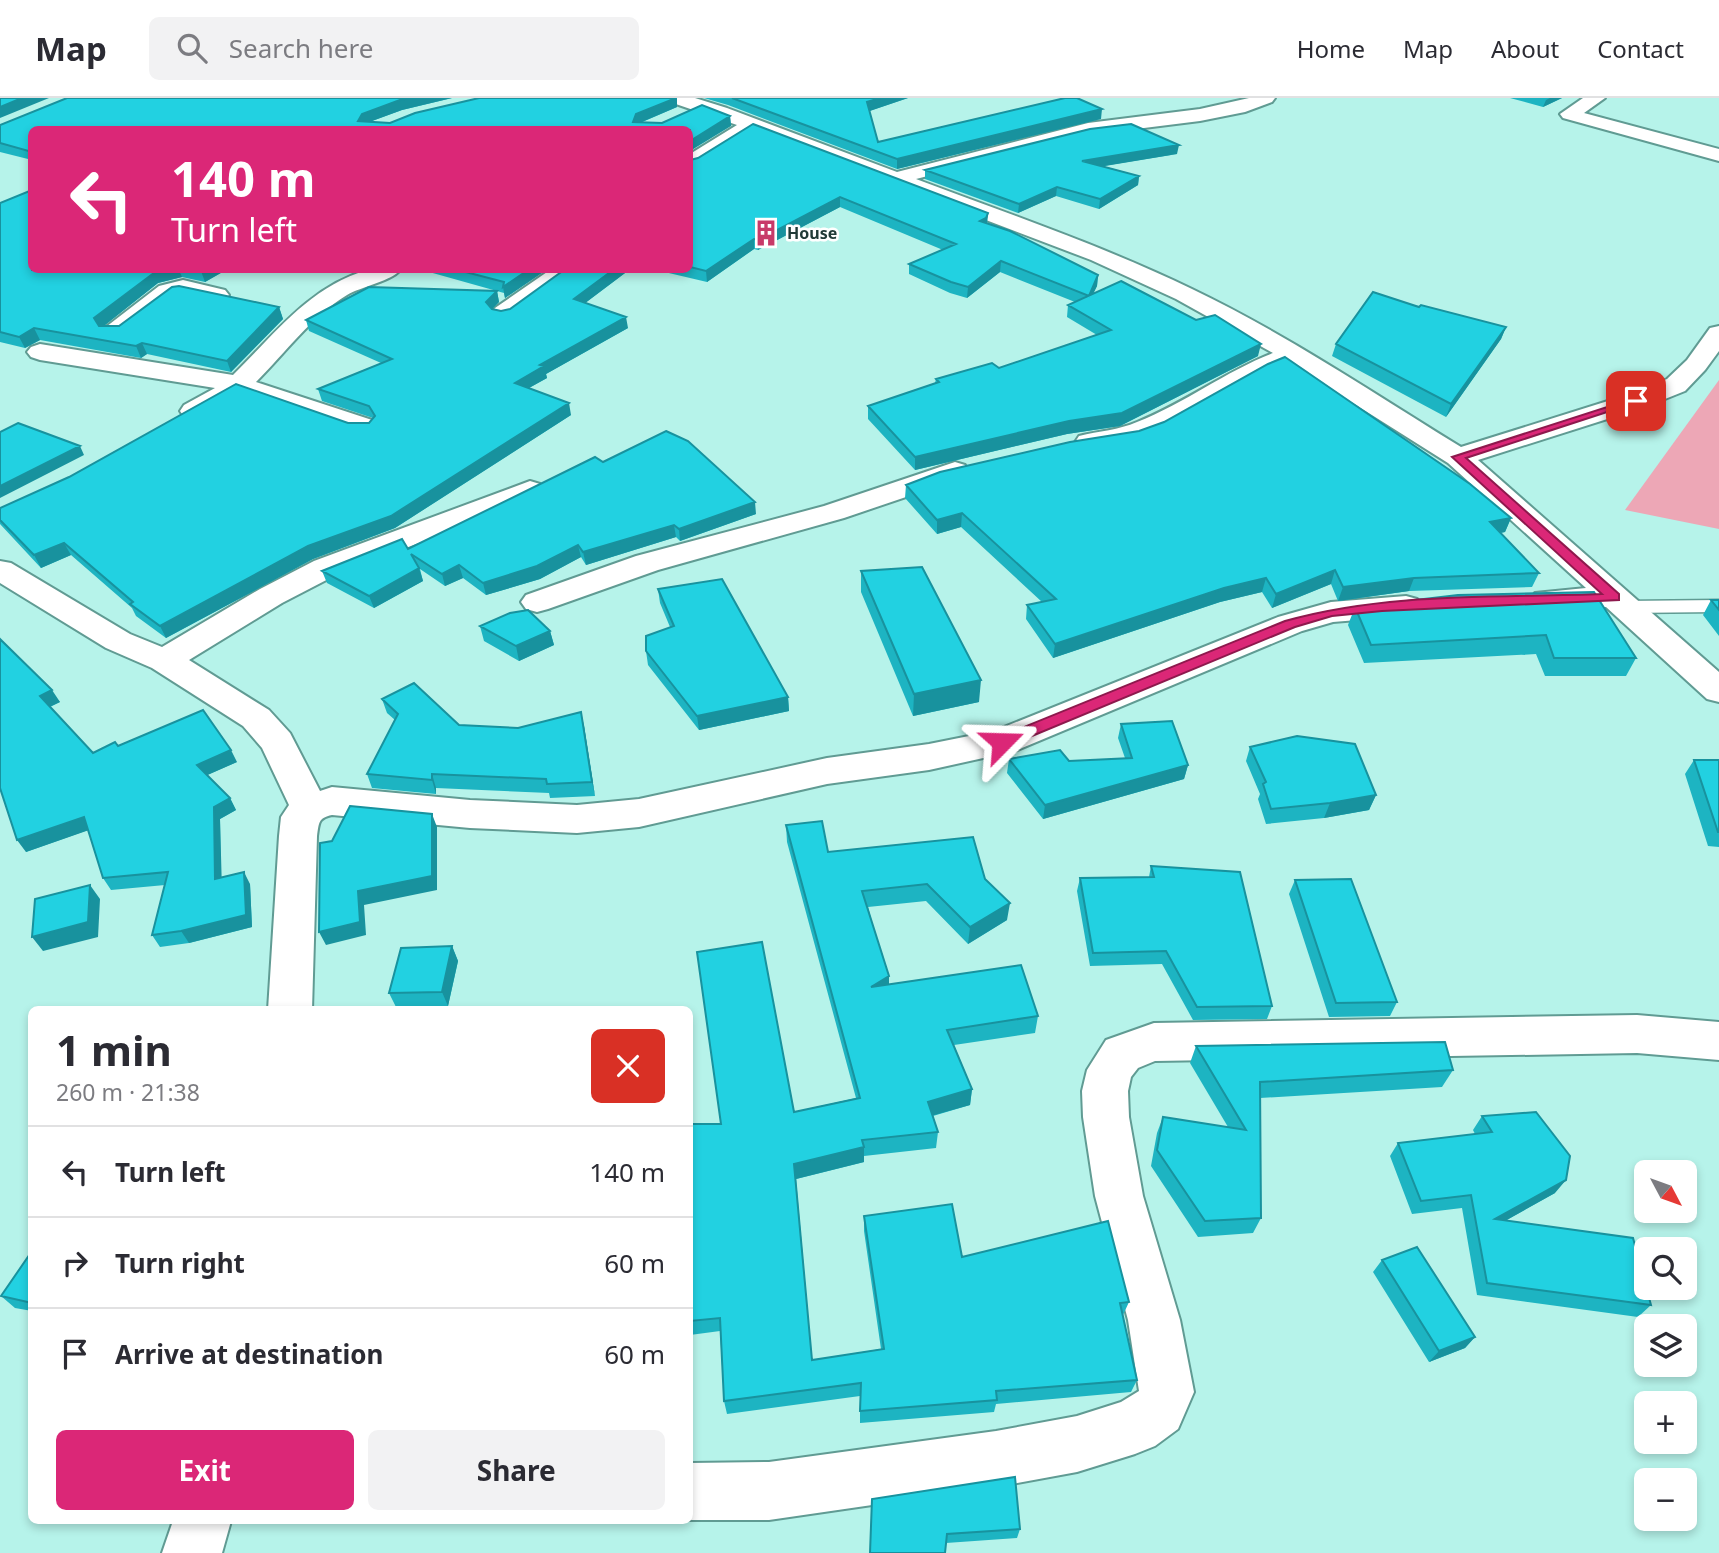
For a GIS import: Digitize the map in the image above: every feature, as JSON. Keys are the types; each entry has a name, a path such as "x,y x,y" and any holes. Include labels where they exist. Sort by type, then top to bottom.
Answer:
{"street":[{"path":"896,178 1088,129 1199,115 1239,108 1266,98"},
{"path":"1596,98 1569,114 1719,155"},
{"path":"686,107 751,124 896,178 1111,261 1184,293 1458,457 1719,691"},
{"path":"693,160 751,124"},
{"path":"173,422 238,384 293,311 342,285 375,273"},
{"path":"503,313 560,273"},
{"path":"114,330 167,290 183,287 244,300"},
{"path":"1458,457 1676,386 1696,365 1719,333"},
{"path":"40,352 238,384 362,426"},
{"path":"1068,445 1126,436 1150,427 1255,369 1291,355"},
{"path":"537,602 603,576 838,511 930,477 981,465"},
{"path":"164,660 271,596 324,568 530,490"},
{"path":"0,570 111,655 164,660 257,718 277,742 309,807"},
{"path":"1511,601 1620,602"},
{"path":"290,1006 298,836 300,817 309,807 332,801 470,814 577,819 639,813 827,771 929,757 1002,742 1290,624 1331,612 1433,604"},
{"path":"693,1492 769,1491 996,1459 1077,1444 1135,1426 1159,1410 1167,1392 1154,1320 1119,1196 1106,1117 1110,1070 1122,1055 1153,1042 1637,1034 1719,1041"},
{"path":"192,1553 201,1524"}],"lane":[{"path":"1620,602 1719,606"}],"shaded area":[{"path":"1719,380 1719,529 1625,510"}],"building":[{"path":"0,98 22,98 0,107"},
{"path":"67,98 409,98 362,114 358,121 390,123 415,113 479,98 676,98 636,114 633,122 662,123 702,105 730,116 693,139 693,126 28,126 28,151 0,143 0,125"},
{"path":"732,98 880,98 867,102 878,142 1065,98 1077,98 1102,109 897,159"},
{"path":"753,124 988,213 986,218 980,221 1010,231 1098,275 1089,296 1001,261 968,287 951,282 909,264 956,244 840,197 758,240 754,239 706,271 693,268 693,159"},
{"path":"1131,124 1179,145 1082,161 1139,176 1100,199 1057,187 1019,204 925,170 1090,129"},
{"path":"28,192 28,273 154,273 94,318 99,326 119,326 172,287 179,286 279,307 227,361 142,343 136,346 34,328 19,337 0,332 0,203"},
{"path":"470,273 524,273 503,287 504,282"},
{"path":"560,273 609,273 574,299 626,317 540,365 544,366 515,383 569,403 391,516 308,546 160,626 130,604 133,602 64,543 34,555 0,520 0,508 69,477 236,384 348,423 369,423 375,416 369,406 318,389 392,359 306,320 369,287 497,291 486,302 492,309 510,309"},
{"path":"1121,281 1196,320 1215,315 1261,344 1122,413 1069,421 915,457 868,406 939,382 936,379 992,363 999,368 1111,330 1068,305"},
{"path":"1373,292 1419,307 1421,305 1506,327 1451,404 1336,344"},
{"path":"1285,357 1470,484 1511,518 1490,522 1539,573 1414,578 1343,587 1335,570 1276,594 1266,578 1224,588 1055,644 1027,605 1056,599 962,513 937,520 906,485 940,472 1070,442 1139,431 1164,422"},
{"path":"18,423 80,446 0,486 0,432"},
{"path":"666,431 688,441 755,502 679,529 674,525 583,552 578,545 537,566 483,583 459,565 442,574 411,554 419,568 369,596 322,571 402,539 408,549 595,457 603,462"},
{"path":"922,567 981,680 914,694 861,571"},
{"path":"722,579 788,697 697,716 646,651 646,636 674,626 658,589"},
{"path":"1594,592 1636,658 1554,658 1546,635 1371,645 1355,607 1458,595"},
{"path":"1711,600 1719,600 1719,610"},
{"path":"528,610 550,631 516,646 480,626 510,613"},
{"path":"0,639 52,690 40,696 93,753 115,742 118,746 203,710 231,750 197,765 230,798 214,807 215,879 244,872 246,915 181,931 152,935 168,872 103,878 84,817 17,840 0,788"},
{"path":"414,683 459,725 518,728 581,712 592,782 547,784 546,779 432,774 432,780 367,774 398,714 382,699"},
{"path":"1172,721 1188,765 1045,805 1009,759 1060,750 1069,761 1132,758 1121,724"},
{"path":"1297,736 1355,744 1376,795 1271,809 1263,784 1266,782 1250,747"},
{"path":"1694,760 1719,760 1719,832 1718,832"},
{"path":"350,806 432,814 432,876 358,891 360,922 319,932 320,843 332,841"},
{"path":"822,821 828,852 973,837 985,879 1010,903 970,927 927,884 862,891 889,976 871,987 1021,965 1038,1016 947,1030 972,1089 928,1102 938,1132 862,1140 864,1147 794,1164 812,1360 884,1349 864,1216 952,1204 962,1257 1108,1221 1129,1302 1120,1303 1137,1380 996,1391 997,1400 860,1411 861,1383 724,1401 720,1318 693,1321 693,1124 721,1124 697,952 762,942 794,1112 860,1098 786,825"},
{"path":"1151,866 1240,872 1272,1006 1197,1007 1166,951 1093,953 1080,878 1154,877"},
{"path":"1351,879 1397,1002 1336,1003 1295,880"},
{"path":"90,885 88,922 32,937 35,899"},
{"path":"452,946 442,992 389,993 401,948"},
{"path":"1445,1042 1453,1070 1260,1082 1261,1218 1205,1221 1157,1150 1163,1117 1246,1130 1196,1046"},
{"path":"1536,1112 1570,1156 1566,1180 1495,1219 1633,1238 1634,1300 1650,1300 1651,1305 1487,1283 1471,1195 1421,1201 1398,1143 1492,1132 1482,1116"},
{"path":"1417,1247 1475,1337 1439,1351 1382,1260"},
{"path":"28,1257 28,1302 1,1296"},
{"path":"1015,1477 1020,1529 947,1534 945,1553 870,1553 872,1499"}],"place":[{"name":"House","path":"766,233"}],"route":[{"path":"1002,742 1290,624 1331,612 1382,607 1614,597 1458,457 1636,401"}]}
